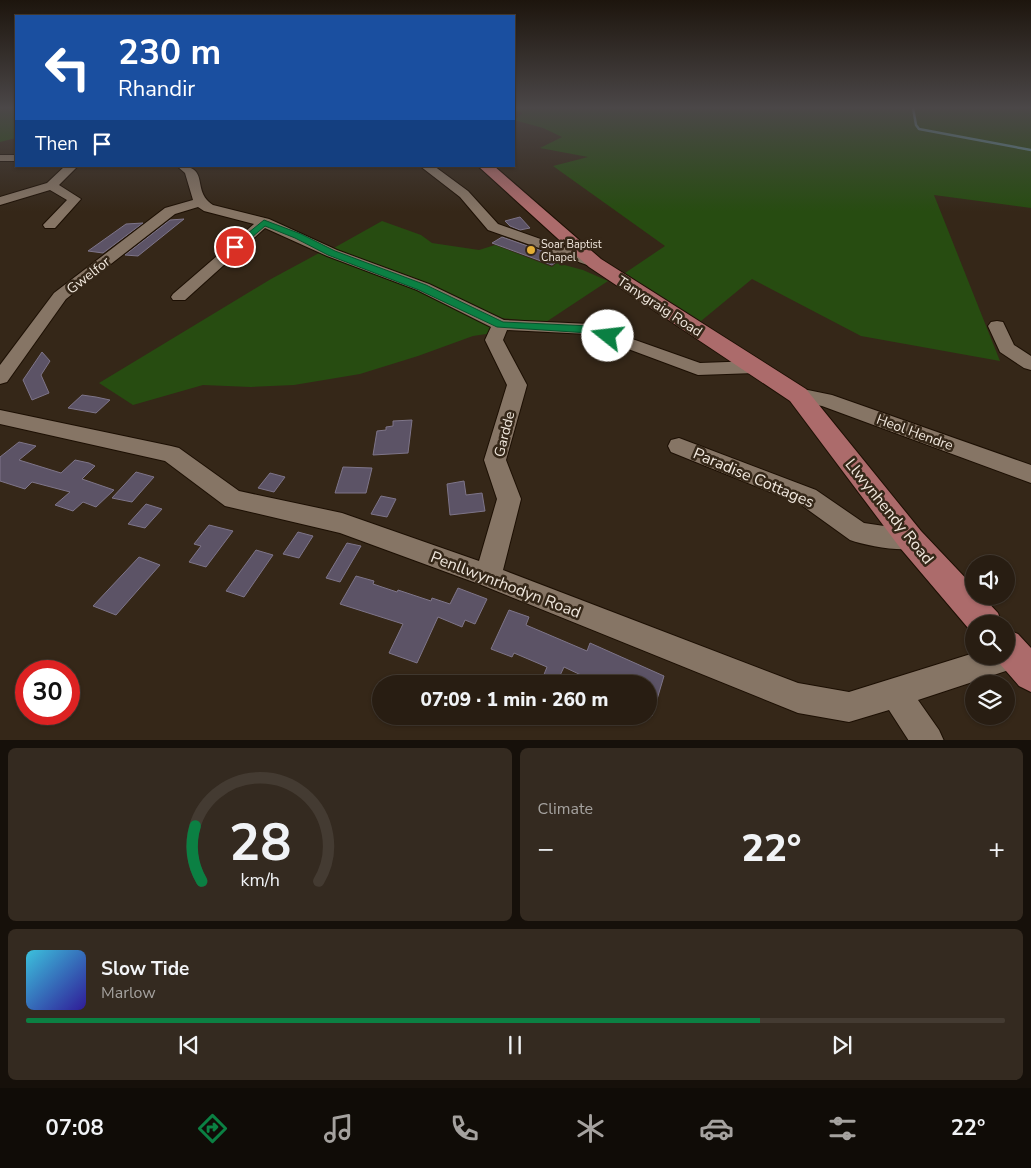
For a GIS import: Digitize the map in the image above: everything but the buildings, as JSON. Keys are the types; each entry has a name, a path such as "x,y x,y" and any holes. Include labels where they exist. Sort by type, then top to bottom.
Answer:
{"main road":[{"name":"Tanygraig Road","path":"486,167 595,263 798,395"},
{"name":"Llwynhendy Road","path":"798,395 911,540 978,615"}],"street":[{"path":"0,158 15,158"},
{"path":"0,201 51,186 71,167"},
{"path":"184,167 191,172 200,202 210,208 264,222 332,253 423,288 501,325 590,330 698,369 755,368"},
{"path":"427,167 464,194 493,227 595,263"},
{"path":"50,224 75,199 51,186"},
{"name":"Gwelfor","path":"0,378 60,296 170,211 200,202"},
{"path":"179,297 264,222"},
{"name":"Gardde","path":"488,576 509,499 495,460 517,385 494,340 501,325"},
{"path":"997,326 1006,348 1031,364"},
{"name":"Heol Hendre","path":"798,395 825,400 1031,474"},
{"name":"Penllwynrhodyn Road","path":"0,417 171,454 233,499 342,523 488,576 798,698 849,707 1017,658"},
{"name":"Paradise Cottages","path":"679,446 808,497 859,534 911,540"},
{"path":"896,694 928,740"}],"green space":[{"path":"551,143 1031,143 1031,208 934,195 1000,361 861,336 752,279 701,321 625,273 665,246 553,166 588,157 540,148"},
{"path":"382,221 421,235 432,243 479,250 495,245 552,267 557,263 583,270 608,281 546,322 500,318 332,249"},
{"path":"321,252 419,290 495,326 493,333 473,336 360,374 294,385 251,387 203,385 133,405 99,383 271,279"}],"waterway":[{"path":"991,143 1031,150"}],"place":[{"name":"Soar Baptist Chapel","path":"531,250"}],"route":[{"path":"235,247 264,222 281,228 332,253 423,288 501,325 590,330 608,336"}]}
